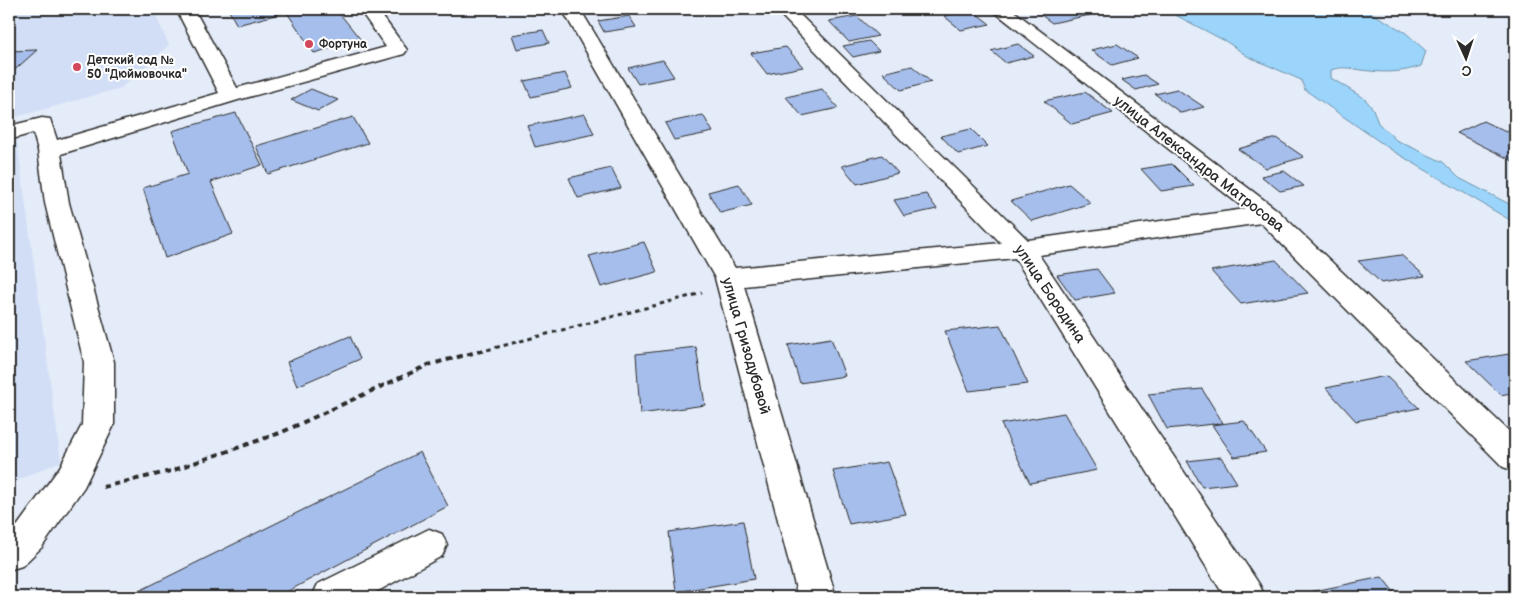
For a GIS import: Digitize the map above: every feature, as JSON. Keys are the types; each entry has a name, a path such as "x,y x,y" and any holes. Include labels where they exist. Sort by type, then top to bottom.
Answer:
{"street":[{"path":"185,9 231,96"},
{"path":"49,150 231,96 397,50 368,9"},
{"name":"улица Гризодубовой","path":"571,9 728,278 817,597"},
{"name":"улица Бородина","path":"784,9 1022,249 1246,597"},
{"name":"улица Александра Матросова","path":"1000,9 1267,214 1515,457"},
{"path":"9,133 42,124 49,150 57,202 99,362 98,425 72,477 30,536 9,554"},
{"path":"728,278 1022,249 1267,214"},
{"path":"331,597 429,545"}],"path":[{"path":"57,498 171,471 280,433 428,365 698,295 728,278"}],"shaded area":[{"name":"Детский сад № 50 \"Дюймовочка\"","path":"9,9 153,9 169,45 121,88 9,119"},
{"path":"17,141 61,461 9,484 9,143"}],"water":[{"path":"1164,9 1365,9 1406,33 1426,51 1421,66 1390,72 1341,68 1331,70 1331,78 1365,99 1373,109 1378,123 1396,140 1443,162 1459,178 1515,207 1515,223 1393,151 1305,90 1301,80 1247,56 1227,42"}],"building":[{"path":"228,9 275,9 279,14 237,25"},
{"path":"296,9 336,9 361,40 314,53 286,11"},
{"path":"1055,9 1081,9 1090,15 1052,23 1037,12"},
{"path":"972,10 990,24 961,30 944,16"},
{"path":"629,16 636,27 604,32 598,21"},
{"path":"857,16 878,36 849,42 829,21"},
{"path":"543,30 549,43 517,49 512,35"},
{"path":"869,41 879,51 853,57 843,46"},
{"path":"1018,44 1034,56 1006,63 991,51"},
{"path":"1117,44 1138,58 1112,65 1091,50"},
{"path":"786,47 803,67 767,74 751,53"},
{"path":"37,50 9,75 9,51"},
{"path":"663,60 674,77 638,84 628,68"},
{"path":"912,66 931,82 901,90 883,73"},
{"path":"565,73 572,88 531,97 524,81"},
{"path":"1144,75 1158,84 1136,90 1122,80"},
{"path":"311,89 338,100 318,111 291,100"},
{"path":"822,89 838,108 802,116 786,97"},
{"path":"1177,89 1204,107 1181,113 1155,94"},
{"path":"1085,92 1113,113 1072,124 1044,101"},
{"path":"236,113 262,165 211,182 233,234 165,258 143,188 188,174 172,131"},
{"path":"585,114 594,134 535,147 527,126"},
{"path":"703,115 713,132 674,140 665,123"},
{"path":"353,117 368,143 268,174 256,146"},
{"path":"1483,121 1506,132 1515,128 1515,162 1457,133"},
{"path":"971,129 988,146 958,154 941,136"},
{"path":"1276,138 1304,157 1266,168 1238,149"},
{"path":"882,155 898,173 857,184 842,166"},
{"path":"1172,164 1194,186 1161,191 1141,169"},
{"path":"611,168 621,188 578,198 569,178"},
{"path":"1284,171 1304,186 1280,191 1261,176"},
{"path":"739,184 752,205 720,213 708,192"},
{"path":"1069,184 1091,203 1032,221 1011,201"},
{"path":"926,194 937,209 904,216 894,200"},
{"path":"644,242 657,272 601,287 589,256"},
{"path":"1401,255 1425,276 1381,283 1358,261"},
{"path":"1276,260 1308,293 1241,304 1211,271"},
{"path":"1097,269 1115,293 1075,300 1057,275"},
{"path":"1000,325 1028,384 969,391 945,331"},
{"path":"350,336 360,359 297,386 287,362"},
{"path":"831,338 845,376 800,383 788,345"},
{"path":"696,347 705,405 640,414 636,354"},
{"path":"1515,353 1515,392 1501,395 1466,361"},
{"path":"1386,376 1419,408 1356,421 1326,388"},
{"path":"1202,389 1223,423 1167,429 1148,394"},
{"path":"1064,413 1097,470 1030,483 1001,424"},
{"path":"1244,421 1266,452 1234,457 1212,425"},
{"path":"420,452 448,506 277,597 127,597"},
{"path":"1221,457 1237,483 1202,487 1187,461"},
{"path":"887,462 906,514 849,524 833,471"},
{"path":"743,521 754,579 676,592 669,532"},
{"path":"1382,577 1398,597 1296,597 1295,595"}],"place":[{"name":"Фортуна","path":"309,44"},
{"name":"Детский сад № 50 \"Дюймовочка\"","path":"77,67"}]}
